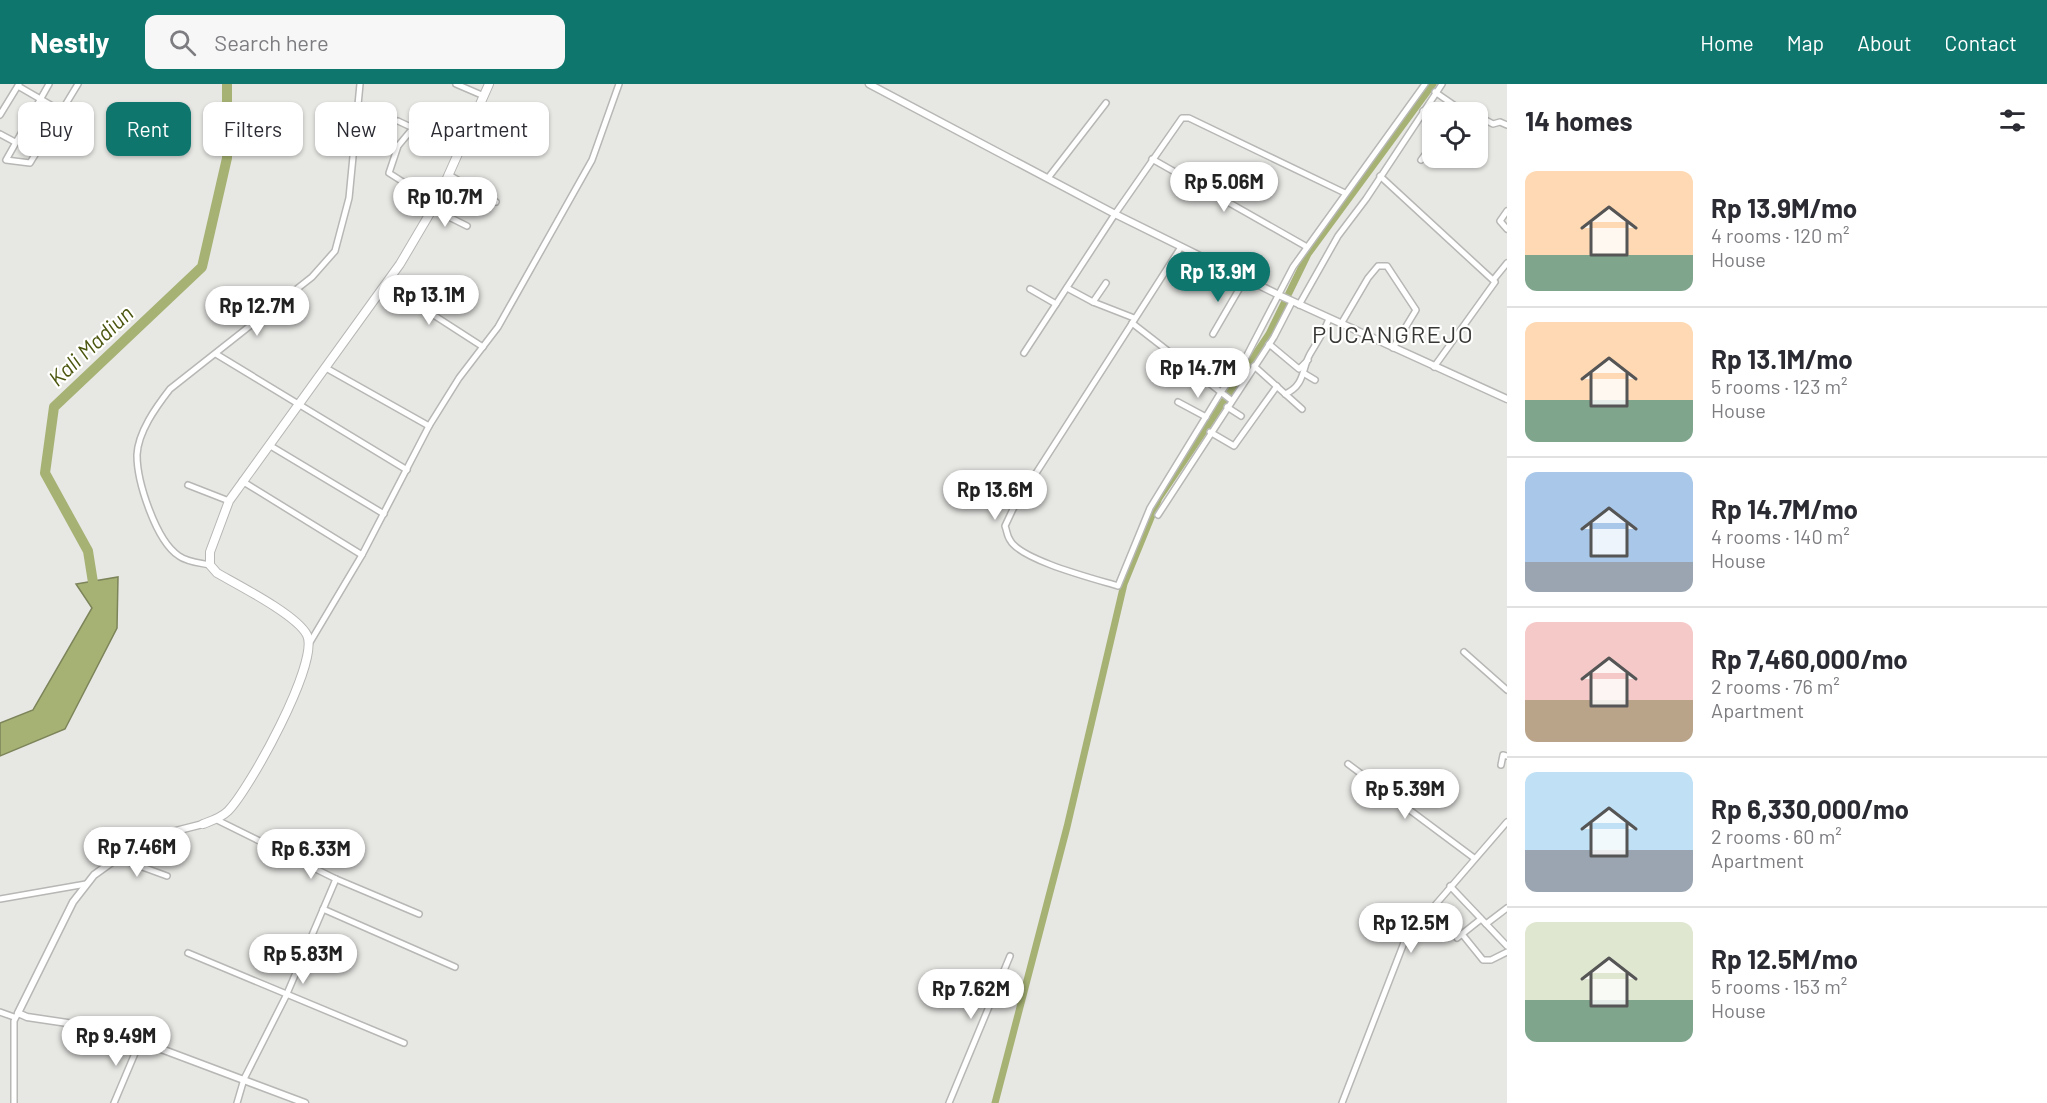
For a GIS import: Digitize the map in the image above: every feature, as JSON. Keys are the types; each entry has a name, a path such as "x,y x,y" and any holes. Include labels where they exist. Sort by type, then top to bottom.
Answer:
{"main road":[{"path":"481,102 489,84"},
{"path":"203,824 228,811 253,772 299,687 307,662 309,644 307,636 295,621 218,573 210,565 210,552 229,501 387,285 435,206 457,156"}],"street":[{"path":"34,156 28,165 5,159 49,84"},
{"path":"67,102 78,84"},
{"path":"210,565 180,557 159,531 140,481 137,454 146,427 159,403 180,381 312,277 335,251 349,198 360,84"},
{"path":"456,84 484,96"},
{"path":"309,644 362,555 429,426 459,378 498,327 592,160 619,84"},
{"path":"869,84 1115,214 1279,296 1507,399"},
{"path":"1158,515 1294,302 1380,176 1425,84"},
{"path":"1429,102 1442,84"},
{"path":"0,115 19,85 46,102"},
{"path":"1435,93 1449,102"},
{"path":"1048,178 1106,103"},
{"path":"1181,247 1013,509 1005,526 1010,542 1048,564 1118,586 1150,508 1221,392 1245,359 1306,247 1345,193 1409,118 1422,112"},
{"path":"1024,353 1152,159 1185,117 1345,193"},
{"path":"1488,121 1507,125"},
{"path":"398,122 409,126"},
{"path":"409,133 398,146 389,173 467,226"},
{"path":"0,134 15,141"},
{"path":"1152,159 1306,247"},
{"path":"449,175 496,202"},
{"path":"1380,176 1494,279"},
{"path":"1507,211 1500,221 1507,229"},
{"path":"1434,366 1494,285 1494,279 1507,263"},
{"path":"1341,324 1368,278 1378,266 1384,264 1416,310 1393,348"},
{"path":"1213,334 1245,279"},
{"path":"1093,302 1106,283"},
{"path":"387,285 483,347"},
{"path":"1067,288 1133,320 1231,400"},
{"path":"1030,289 1056,304"},
{"path":"1285,394 1293,390 1305,374 1308,360 1329,319"},
{"path":"1269,344 1299,369 1308,360"},
{"path":"216,354 407,470"},
{"path":"1254,366 1302,409"},
{"path":"326,368 429,426"},
{"path":"1305,374 1315,380"},
{"path":"1210,432 1234,446 1276,386"},
{"path":"1178,402 1206,417"},
{"path":"1227,407 1241,416"},
{"path":"269,446 384,514"},
{"path":"242,481 362,555"},
{"path":"188,484 229,501"},
{"path":"1464,652 1507,690"},
{"path":"1501,765 1503,755 1507,756"},
{"path":"1348,764 1474,858"},
{"path":"215,819 336,879 419,914"},
{"path":"1342,1103 1404,940 1507,823"},
{"path":"16,1102 16,1015 73,902 86,884 116,857 144,839 203,824"},
{"path":"116,857 167,876"},
{"path":"237,1103 244,1079 286,996 336,879"},
{"path":"0,899 86,884"},
{"path":"1450,886 1507,946"},
{"path":"1486,924 1507,908"},
{"path":"323,909 455,967"},
{"path":"1481,919 1459,936 1483,960 1491,960 1507,952"},
{"path":"188,953 286,996 404,1043"},
{"path":"949,1103 1010,956"},
{"path":"0,1012 108,1029 141,1039 305,1103"},
{"path":"114,1103 141,1039"}],"shaded area":[{"path":"118,577 117,628 65,729 0,756 0,723 33,710 92,608 76,584"}],"waterway":[{"name":"Kali Madiun","path":"95,595 88,551 45,473 54,407 202,267 227,158 227,84"},
{"path":"995,1103 1067,827 1124,584 1159,498 1269,334 1308,254 1433,84"}],"district":[{"name":"PUCANGREJO","path":"1393,333"}]}
